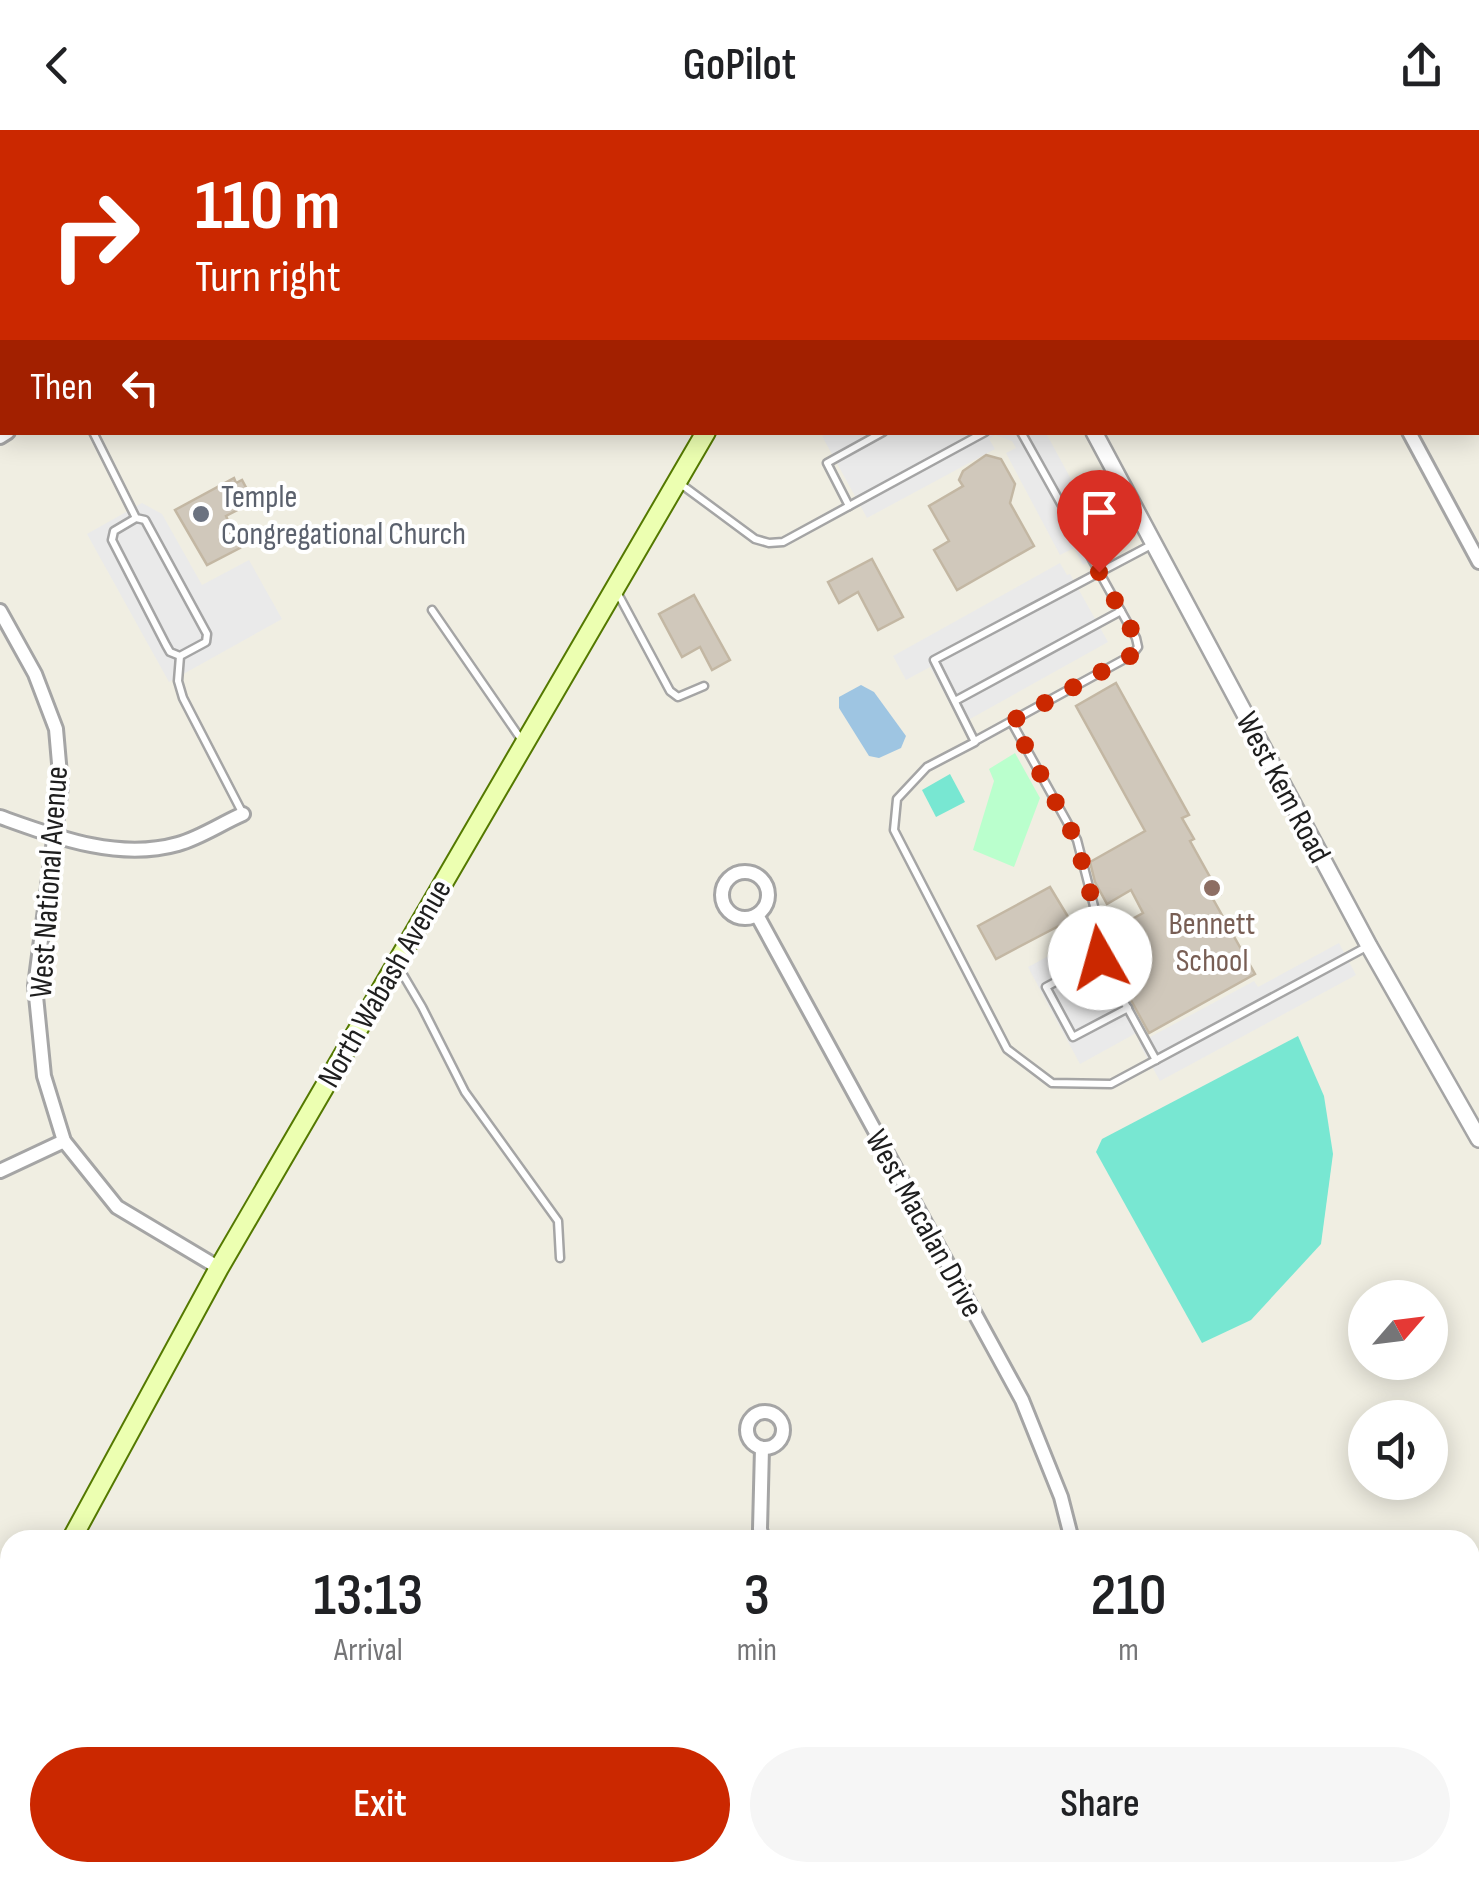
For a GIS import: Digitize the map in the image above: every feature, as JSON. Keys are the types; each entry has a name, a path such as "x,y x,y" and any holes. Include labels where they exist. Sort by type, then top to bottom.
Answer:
{"main road":[{"name":"North Wabash Avenue","path":"76,1530 218,1268 704,435"}],"street":[{"name":"West Kem Road","path":"1096,435 1369,946 1479,1139"},
{"path":"1411,435 1479,562"},
{"name":"West National Avenue","path":"0,611 35,674 56,728 60,786 34,986 44,1076 64,1141 117,1206 218,1268"},
{"path":"0,817 54,836 124,850 178,844 243,814"},
{"name":"West Macalan Drive","path":"757,914 1022,1400 1061,1497 1069,1530"},
{"path":"0,1171 64,1141"},
{"path":"760,1530 762,1448"}],"lane":[{"path":"94,435 136,518"},
{"path":"850,506 827,463 878,435"},
{"path":"677,482 755,539 783,542 980,435"},
{"path":"1023,435 1138,647 1132,655 928,767 897,800 894,830 1007,1049 1052,1084 1111,1084 1369,946"},
{"path":"136,518 145,520 207,634 206,642 180,656 170,652 115,548 114,531 136,518"},
{"path":"975,742 934,660 1153,544"},
{"path":"614,587 670,691 678,698 704,686"},
{"path":"432,610 524,743"},
{"path":"955,702 1121,611"},
{"path":"180,656 178,681 184,698 243,814"},
{"path":"1012,721 1076,840 1096,914 1093,945 1156,1060"},
{"path":"1100,958 1046,987 1073,1036 1128,1008"},
{"path":"395,963 465,1092 558,1221 560,1258"}],"green space":[{"path":"1015,753 1040,798 1014,867 973,850 994,781 989,769"}],"shaded area":[{"path":"995,435 989,439 995,449 867,518 822,436"},
{"path":"995,435 1047,435 1110,551 1083,565 1074,548 1060,555 1006,453 1016,448 1012,441"},
{"path":"142,503 162,514 202,585 249,560 282,619 169,682 87,534"},
{"path":"1060,563 1108,642 961,724 930,667 906,680 893,656"},
{"path":"861,685 874,692 906,736 901,748 879,758 869,756 839,708 839,697"},
{"path":"950,774 965,802 936,817 922,790"},
{"path":"1086,936 1138,1032 1080,1064 1028,967"},
{"path":"1339,943 1356,975 1160,1081 1139,1043 1254,981 1258,987"},
{"path":"1298,1036 1324,1096 1333,1154 1321,1244 1251,1320 1202,1343 1096,1152 1102,1139"}],"building":[{"path":"986,455 1001,459 1015,484 1010,503 1034,546 957,590 934,550 949,541 929,506 963,486 959,480 963,471"},
{"path":"234,478 236,483 242,480 251,497 247,500 249,504 226,516 240,548 207,565 175,510"},
{"path":"872,559 903,617 878,630 858,592 839,603 828,582"},
{"path":"694,595 730,660 712,670 700,647 682,657 659,614"},
{"path":"1116,683 1189,815 1182,818 1194,839 1190,841 1220,895 1213,899 1255,974 1149,1033 1100,944 1101,936 1143,913 1131,890 1107,904 1090,862 1145,831 1076,706"},
{"path":"1050,887 1070,920 996,959 978,926"}],"place":[{"name":"Temple Congregational Church","path":"201,514"},
{"name":"Bennett School","path":"1212,888"}],"route":[{"path":"1099,572 1138,647 1132,655 1012,721 1076,840 1096,914 1093,945 1100,958"}]}
